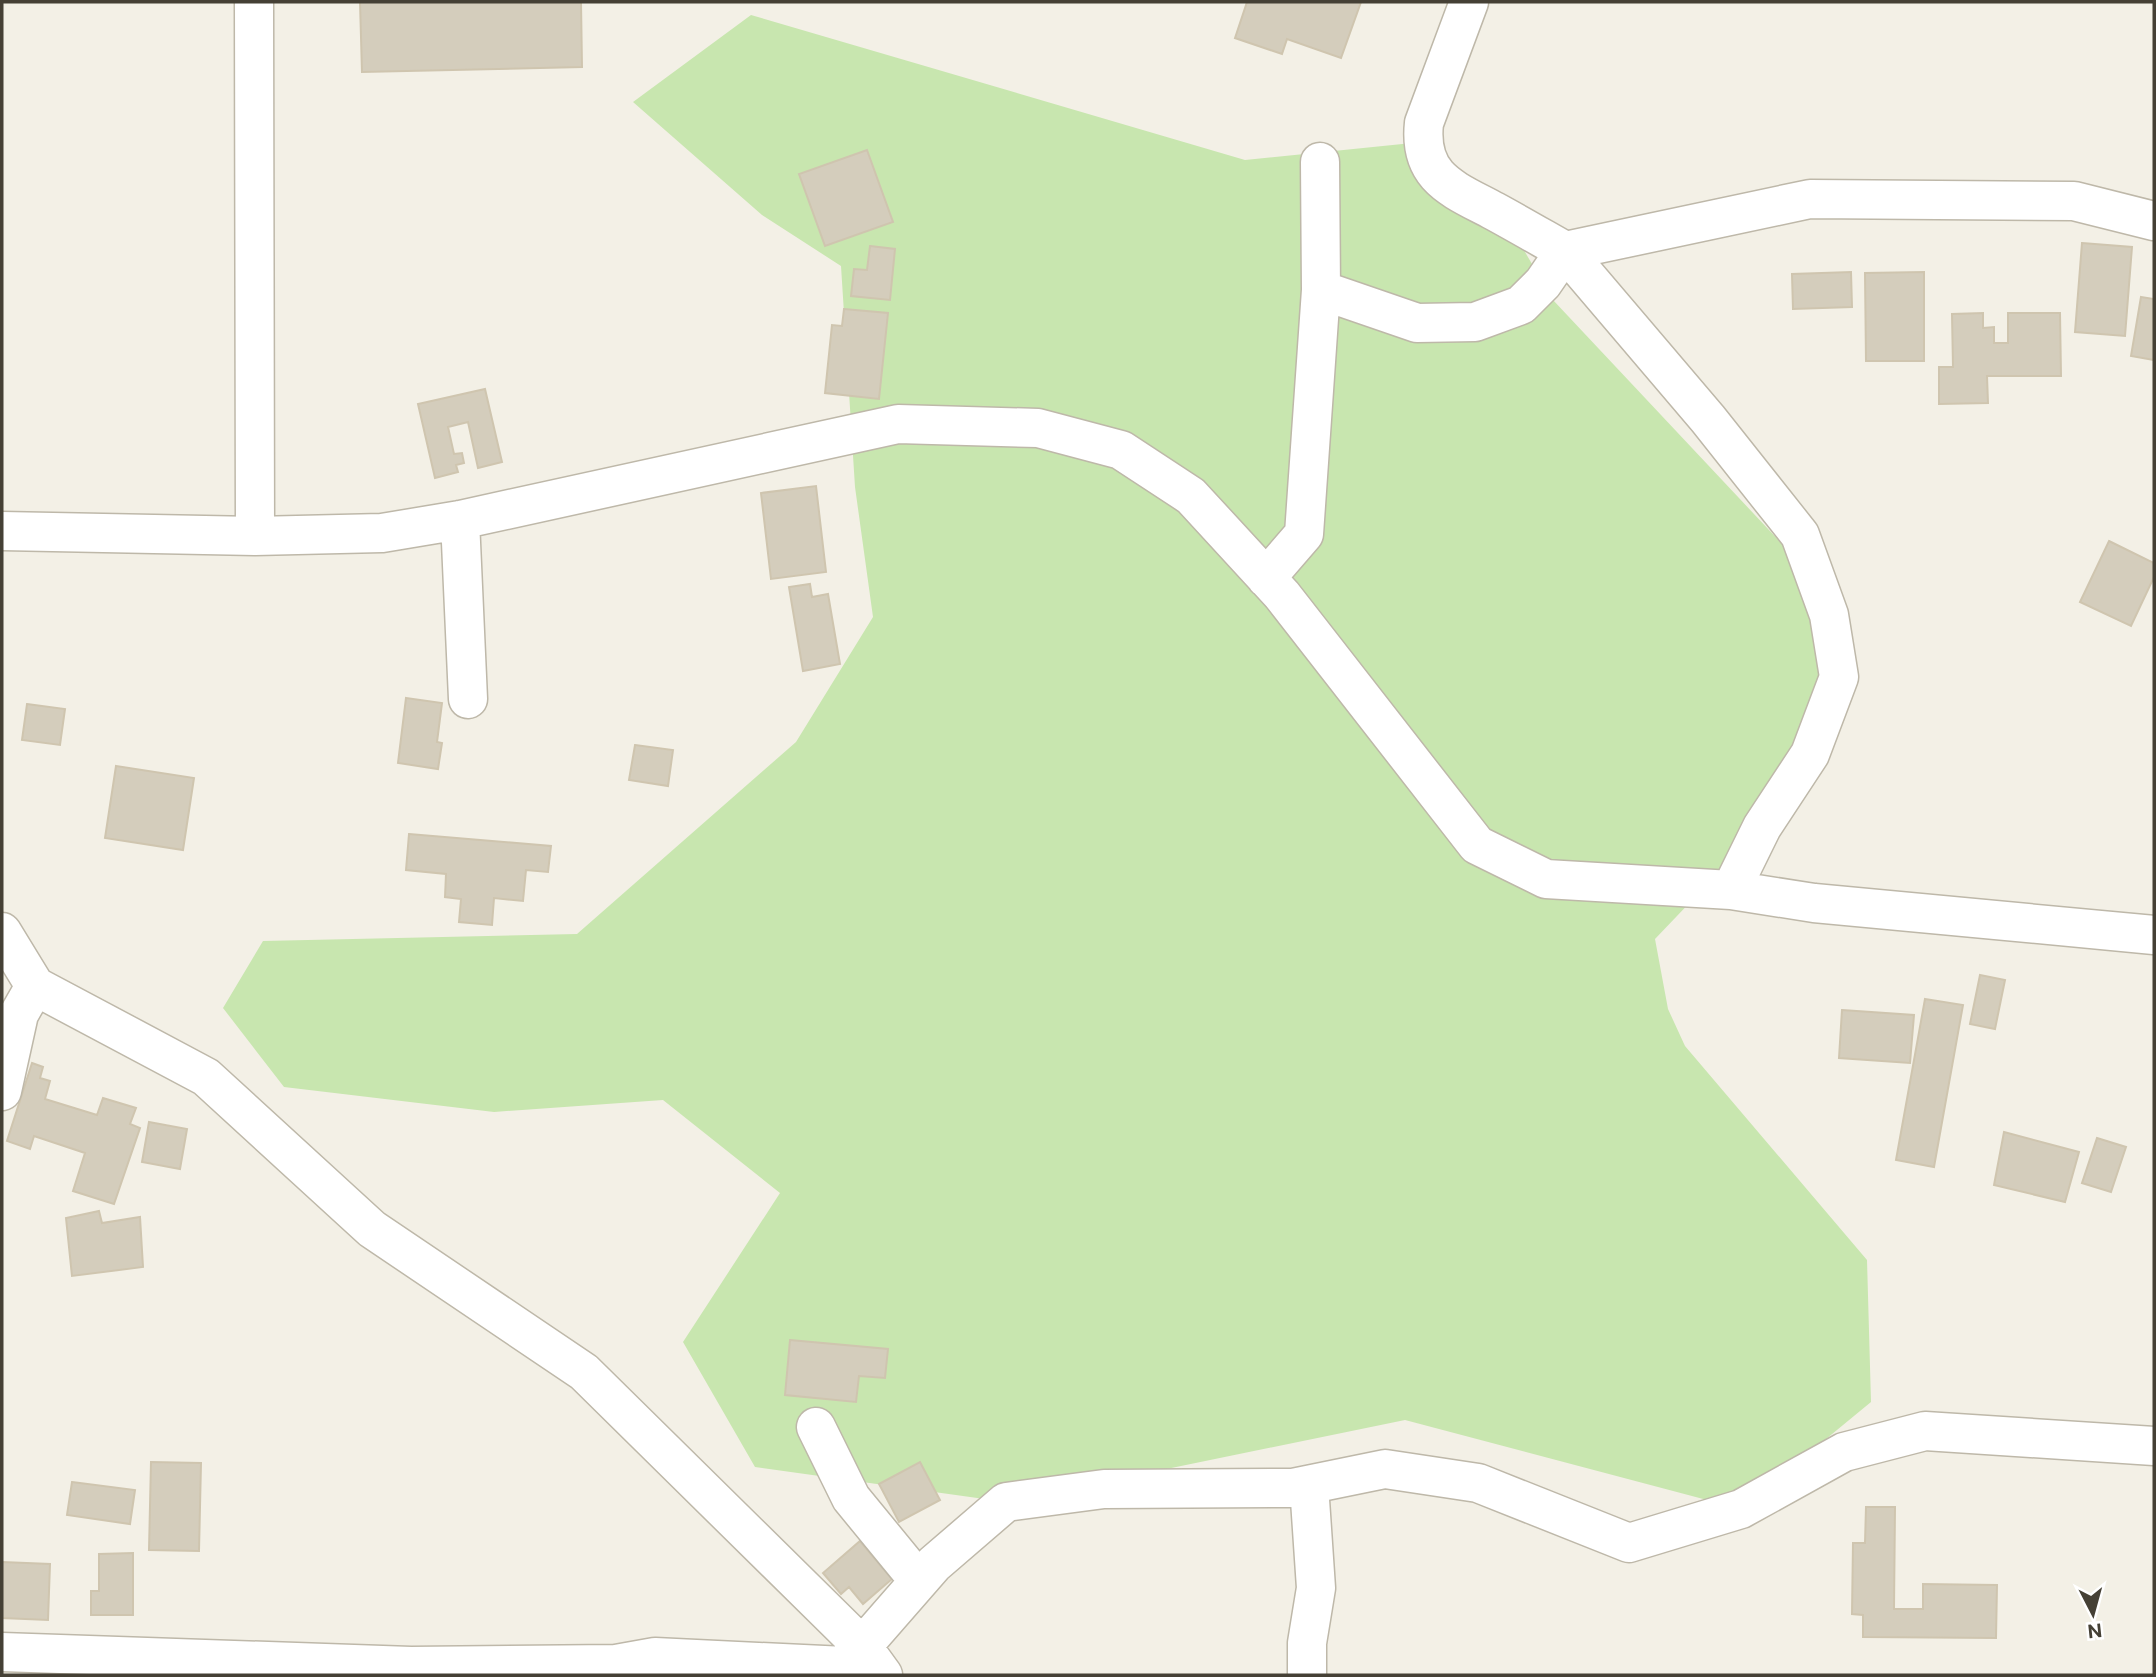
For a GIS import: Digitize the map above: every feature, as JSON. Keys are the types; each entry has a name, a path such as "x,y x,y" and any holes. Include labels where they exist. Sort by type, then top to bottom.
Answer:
{"street":[{"path":"254,2 255,536"},
{"path":"1469,2 1424,123 1422,142 1427,160 1452,191 1565,251 1708,419 1800,535 1829,615 1839,677 1810,754 1762,827 1731,890"},
{"path":"1266,578 1304,534 1321,290 1320,162"},
{"path":"1321,290 1417,323 1475,322 1521,305 1543,283 1565,251 1810,198 2074,201 2154,221"},
{"path":"3,540 383,533 460,520 898,424 1038,428 1121,450 1191,496 1266,578 1477,845 1546,879 1731,890 1814,903 2154,935"},
{"path":"460,520 468,699"},
{"path":"2,932 35,986 206,1077 372,1229 584,1372 859,1666"},
{"path":"2,1091 19,1014 35,986"},
{"path":"816,1427 851,1498 919,1581"},
{"path":"859,1666 934,1564 1006,1502 1104,1489 1292,1488 1385,1469 1478,1483 1629,1543 1741,1509 1844,1452 1926,1431 2154,1446"},
{"path":"1307,1675 1307,1643 1316,1588 1309,1485"},
{"path":"2,1652 254,1669 411,1666 618,1670 655,1657 859,1666"}],"green space":[{"path":"751,15 1245,160 1422,142 1504,216 1553,300 1816,580 1823,683 1762,827 1655,939 1668,1009 1685,1046 1867,1260 1871,1402 1741,1509 1405,1420 1006,1502 755,1467 683,1342 780,1193 663,1100 494,1112 284,1087 223,1008 263,941 577,934 796,742 873,617 855,487 841,266 762,215 633,102"}],"building":[{"path":"360,2 581,2 582,67 362,72"},
{"path":"1247,2 1361,2 1341,58 1287,39 1282,54 1235,38"},
{"path":"867,150 893,222 825,246 799,174"},
{"path":"2082,243 2132,247 2125,336 2075,332"},
{"path":"870,246 895,249 890,300 851,296 854,269 867,270"},
{"path":"1851,272 1852,307 1793,309 1792,274"},
{"path":"1924,272 1924,361 1866,361 1865,273"},
{"path":"2141,297 2154,299 2154,360 2131,356"},
{"path":"844,309 888,313 879,399 825,393 832,325 842,326"},
{"path":"1983,313 1983,328 1994,327 1994,343 2008,343 2008,313 2060,313 2061,376 1987,376 1988,403 1939,404 1939,367 1953,367 1952,314"},
{"path":"485,389 502,462 478,468 468,422 448,427 454,454 462,453 464,463 456,465 458,472 435,478 418,404"},
{"path":"816,486 826,572 771,579 761,493"},
{"path":"2109,541 2154,563 2154,577 2131,626 2080,602"},
{"path":"810,584 812,597 828,594 840,664 803,671 789,587"},
{"path":"406,698 442,703 437,742 442,743 438,769 398,763"},
{"path":"27,704 65,709 60,745 22,740"},
{"path":"635,745 673,750 668,786 629,780"},
{"path":"116,766 194,778 183,850 105,838"},
{"path":"409,834 551,846 548,872 526,870 523,901 494,898 492,925 459,922 461,899 445,897 446,874 406,870"},
{"path":"1980,975 2005,980 1995,1029 1970,1024"},
{"path":"1925,999 1963,1005 1934,1167 1896,1160"},
{"path":"1842,1010 1914,1015 1910,1063 1839,1058"},
{"path":"32,1063 43,1067 40,1078 50,1081 45,1099 97,1115 103,1098 136,1108 130,1124 140,1128 114,1204 73,1191 85,1153 34,1136 30,1149 7,1141"},
{"path":"149,1122 187,1129 180,1169 142,1162"},
{"path":"2004,1132 2079,1152 2065,1202 1994,1185"},
{"path":"2097,1138 2126,1147 2111,1192 2082,1183"},
{"path":"99,1211 102,1223 140,1217 143,1267 72,1276 66,1218"},
{"path":"790,1340 888,1349 885,1378 859,1376 856,1402 785,1395"},
{"path":"151,1462 201,1463 199,1551 149,1550"},
{"path":"920,1462 940,1500 899,1522 879,1484"},
{"path":"72,1482 135,1490 130,1524 67,1515"},
{"path":"1866,1507 1895,1507 1894,1609 1923,1609 1923,1584 1997,1585 1996,1638 1863,1637 1863,1615 1852,1614 1853,1543 1865,1543"},
{"path":"860,1541 892,1579 863,1604 849,1587 841,1594 823,1573"},
{"path":"133,1553 133,1615 91,1615 91,1591 99,1591 99,1554"},
{"path":"2,1562 50,1564 48,1620 2,1618"}]}
